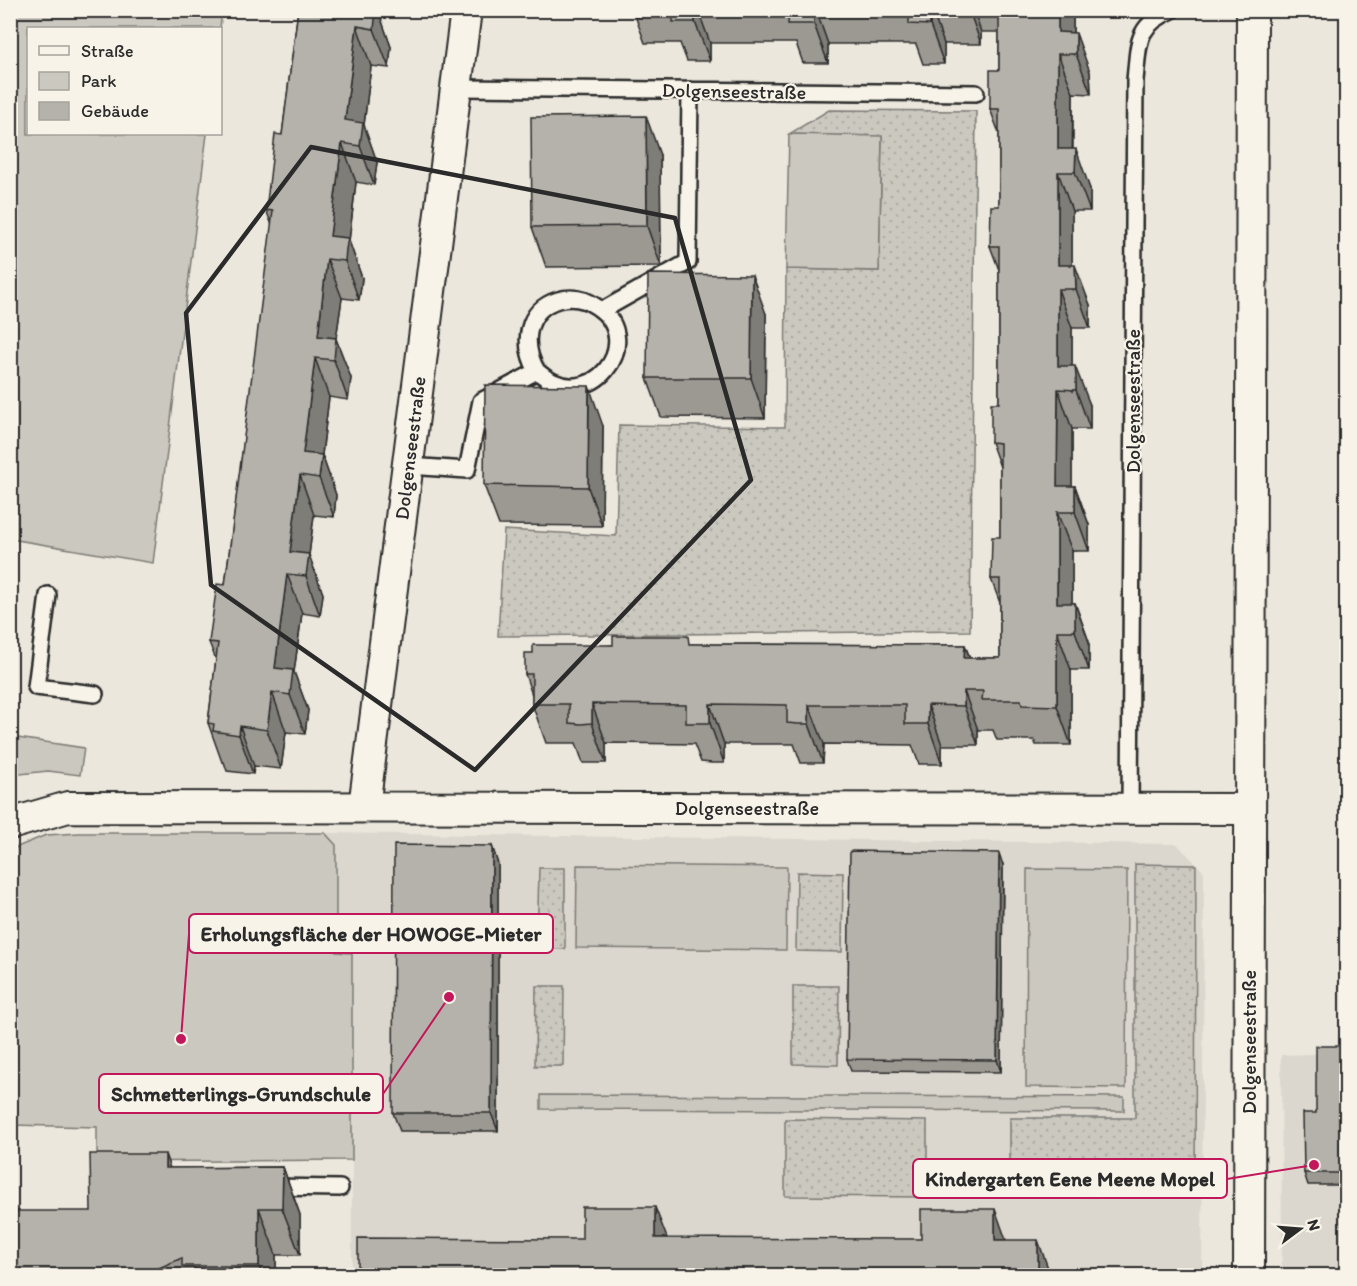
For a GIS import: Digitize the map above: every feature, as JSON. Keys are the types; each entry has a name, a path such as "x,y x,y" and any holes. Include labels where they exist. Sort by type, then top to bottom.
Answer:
{"street":[{"name":"Dolgenseestraße","path":"364,807 466,10"},
{"name":"Dolgenseestraße","path":"1249,1275 1252,10"},
{"name":"Dolgenseestraße","path":"10,824 68,807 1250,809"}],"lane":[{"name":"Dolgenseestraße","path":"1130,809 1135,80 1140,39 1152,19 1172,10"},
{"name":"Dolgenseestraße","path":"456,88 976,93"},
{"path":"603,310 688,262 690,90"},
{"path":"568,298 591,302 603,310 610,320 616,343 615,355 602,375 589,384 574,387 556,384 537,371 527,349 527,337 530,326 543,308 568,298"},
{"path":"409,466 467,470 481,401 537,371"},
{"path":"48,595 36,687 94,694"},
{"path":"249,1186 340,1188"}],"highlighted area":[{"path":"311,147 675,218 751,480 475,770 211,585 186,313"}],"shaded area":[{"path":"325,833 1177,844 1204,872 1202,1275 352,1275 352,954 336,952 336,845"},
{"path":"1346,1053 1346,1275 1282,1275 1281,1055"}],"green space":[{"path":"11,10 222,11 220,27 27,27 27,135 207,135 153,563 11,539"},
{"path":"829,110 976,111 970,631 498,636 504,530 616,536 619,425 785,427 786,269 879,271 882,137 789,134"},
{"path":"789,134 882,136 879,271 786,269"},
{"path":"11,737 84,748 80,775 48,771 11,775"},
{"path":"325,833 336,845 336,952 352,953 352,1160 97,1162 97,1127 11,1125 10,850 46,835"},
{"path":"1135,864 1196,865 1195,1197 1010,1196 1010,1118 1135,1118"},
{"path":"577,865 787,867 786,950 576,948"},
{"path":"539,868 565,868 565,949 537,948"},
{"path":"1027,869 1127,870 1126,1088 1026,1087"},
{"path":"797,872 843,873 842,952 796,951"},
{"path":"536,986 564,986 563,1066 535,1066"},
{"path":"793,986 839,986 838,1065 793,1064"},
{"path":"541,1095 1124,1097 1124,1111 541,1109"},
{"path":"785,1119 927,1121 927,1197 785,1196"}],"building":[{"path":"298,10 376,10 374,29 357,26 345,120 363,123 360,146 342,143 330,236 348,238 345,261 327,259 318,336 336,338 334,360 315,358 303,453 322,455 319,478 300,475 290,552 309,554 306,576 287,574 275,668 293,670 290,695 272,692 267,730 240,726 239,735 213,731 214,724 208,723 218,643 209,642 217,584 225,585 273,211 266,210 275,134 282,135"},
{"path":"673,10 695,10 695,22 673,22"},
{"path":"789,10 813,10 814,24 788,24"},
{"path":"909,10 930,10 930,25 909,24"},
{"path":"999,10 1058,10 1058,32 1076,33 1076,54 1058,54 1058,149 1076,149 1075,172 1058,172 1058,265 1075,265 1076,289 1058,289 1058,366 1075,366 1076,390 1058,389 1057,486 1075,486 1075,512 1057,512 1057,603 1075,603 1075,631 1057,631 1057,706 1022,705 1021,700 982,700 983,691 964,691 964,706 928,705 928,724 905,724 905,705 809,705 809,724 798,724 787,723 787,705 710,704 710,723 686,723 686,705 592,704 592,723 581,724 569,723 569,704 532,704 532,674 525,674 525,653 533,653 533,645 613,645 613,636 688,636 689,644 965,645 964,658 1000,658 1000,579 991,579 992,537 1000,537 1000,443 991,442 991,403 999,403 999,246 990,246 991,206 999,206 999,109 990,109 990,70 999,70"},
{"path":"646,116 647,226 532,227 531,117"},
{"path":"648,274 752,275 751,378 647,378"},
{"path":"485,385 589,386 588,487 484,485"},
{"path":"394,845 492,846 491,1113 393,1113"},
{"path":"850,851 999,853 997,1060 847,1059"},
{"path":"1316,1046 1347,1046 1347,1173 1304,1173 1303,1113 1316,1113"},
{"path":"90,1154 165,1154 165,1168 283,1167 282,1208 259,1208 259,1266 182,1266 182,1258 143,1275 10,1275 10,1211 91,1211"},
{"path":"582,1207 655,1207 655,1238 921,1239 921,1209 995,1209 995,1240 1038,1240 1038,1275 358,1275 358,1238 582,1239"}],"place":[{"name":"Schmetterlings-Grundschule","path":"449,997"},
{"name":"Erholungsfläche der HOWOGE-Mieter","path":"181,1039"},
{"name":"Kindergarten Eene Meene Mopel","path":"1314,1165"}]}
